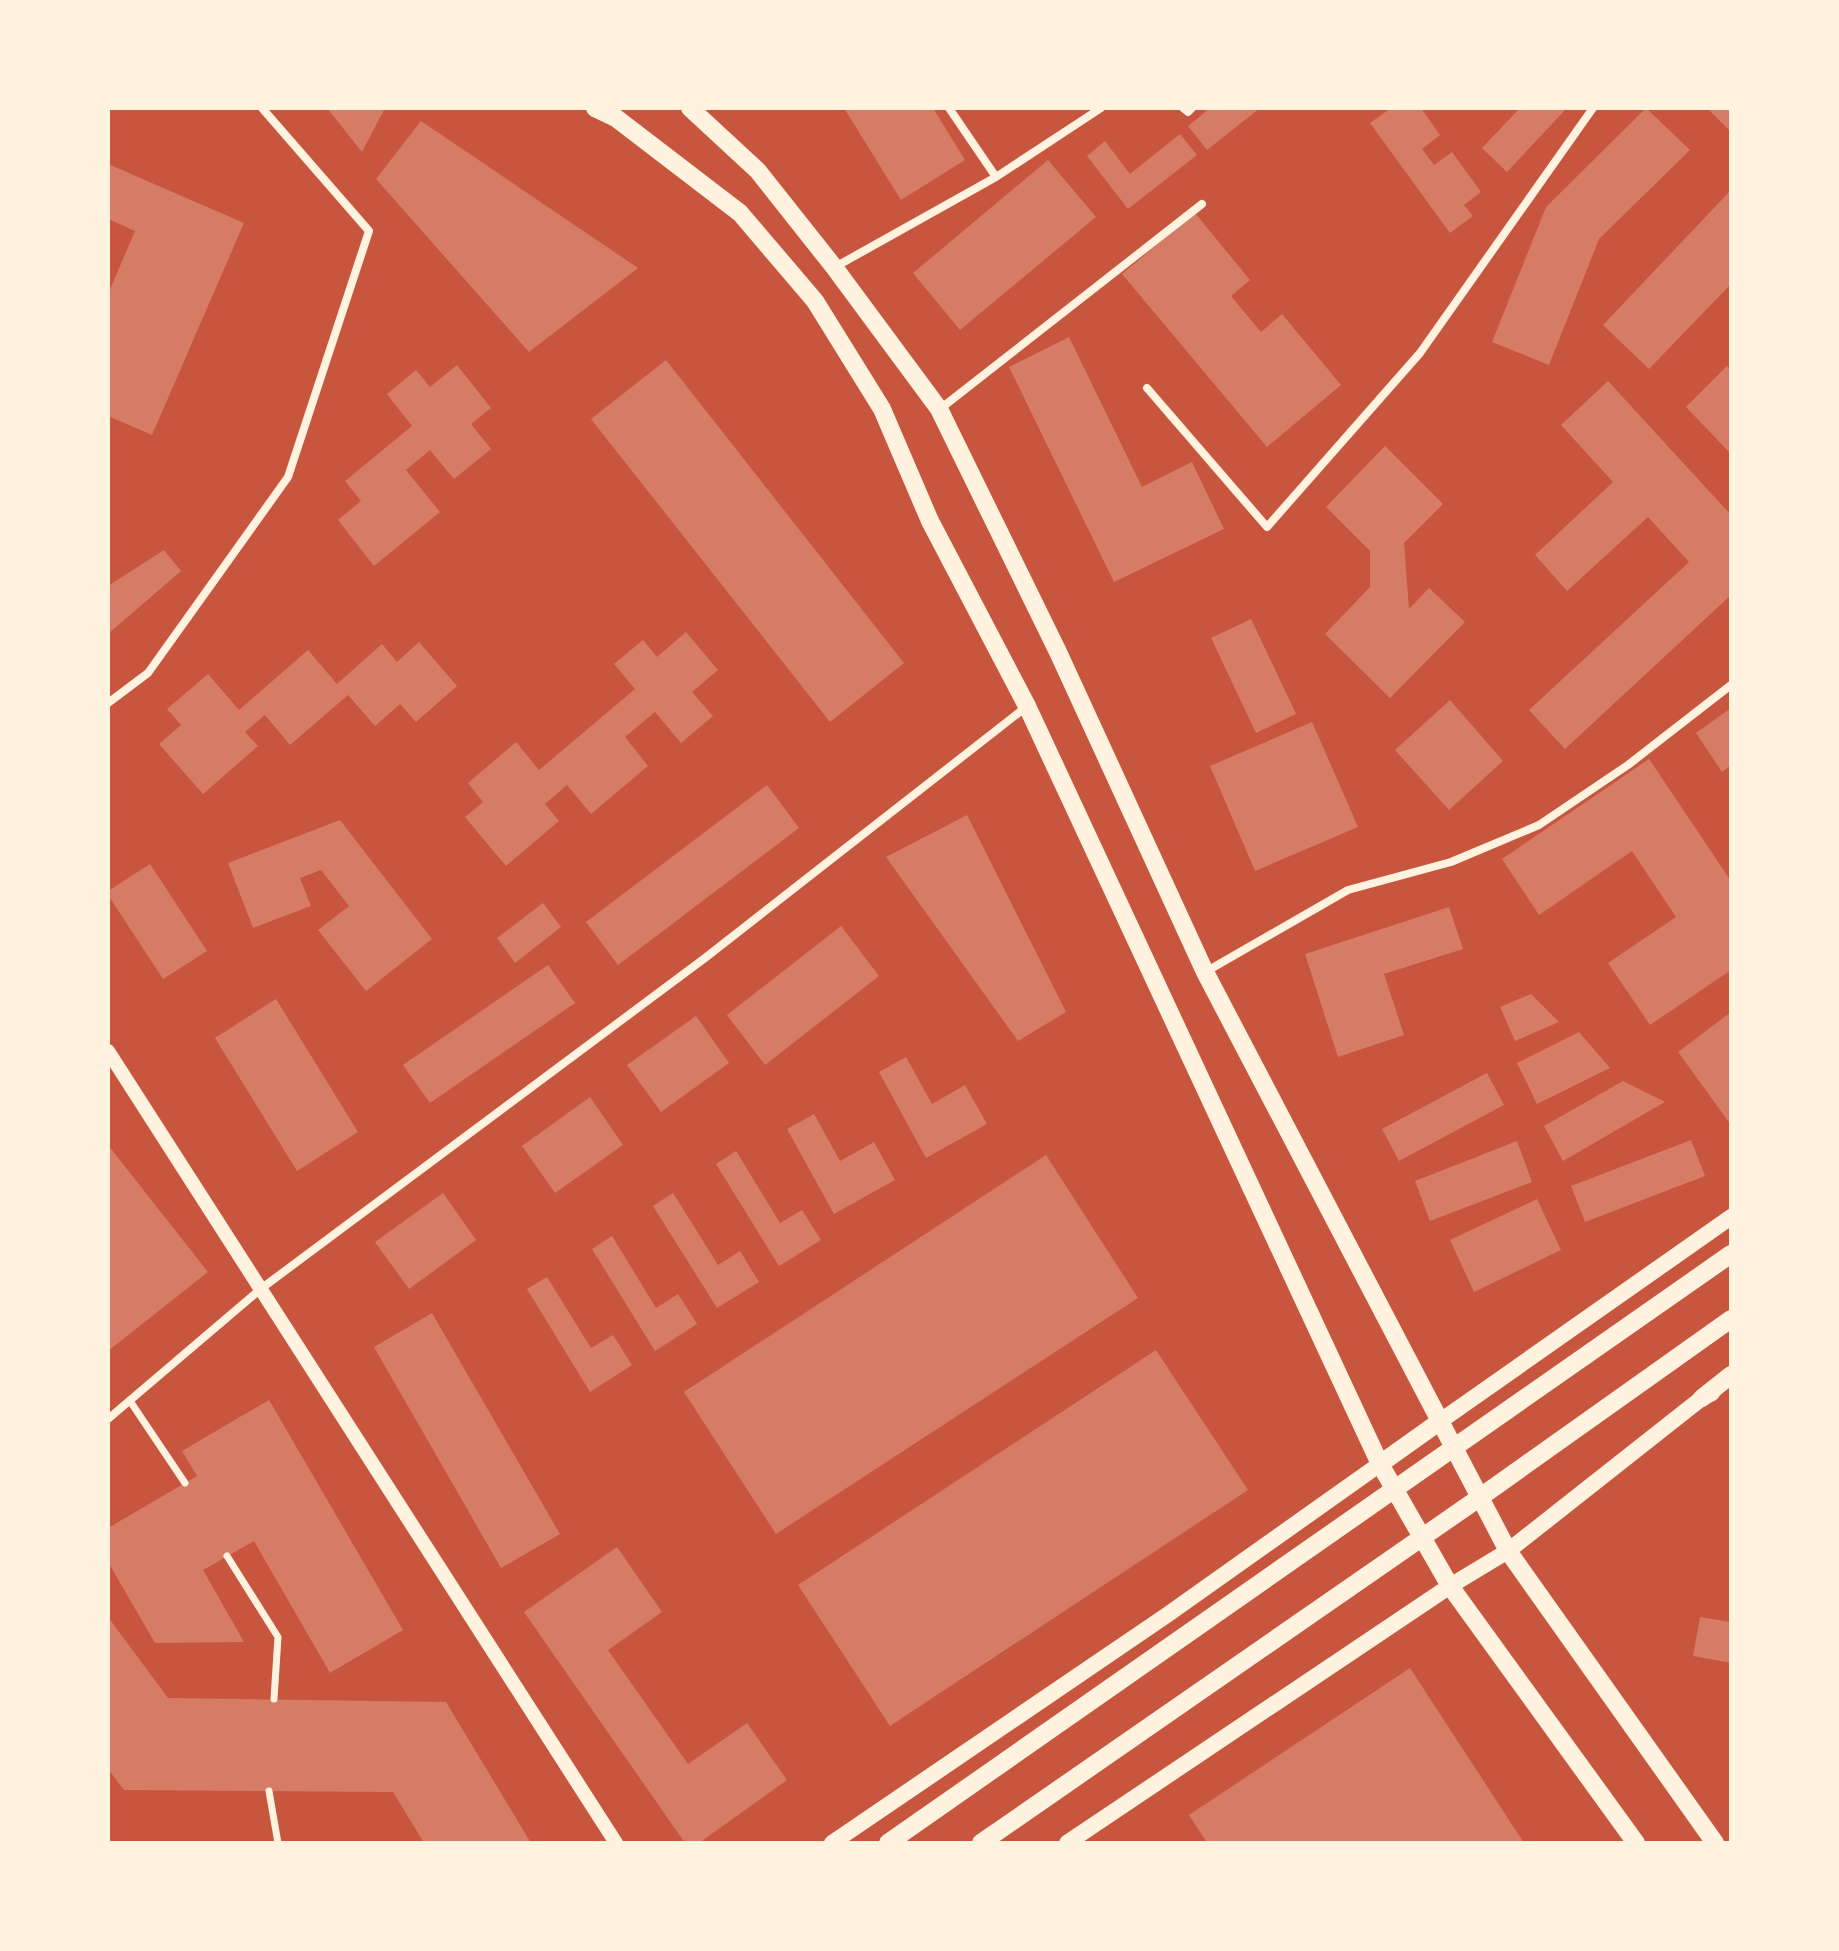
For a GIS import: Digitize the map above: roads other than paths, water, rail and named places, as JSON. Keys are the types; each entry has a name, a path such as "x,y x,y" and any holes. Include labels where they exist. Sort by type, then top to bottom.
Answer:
{"main road":[{"path":"595,108 620,113 740,213 815,301 882,409 930,521 1027,706 1380,1464 1450,1586 1636,1843"},
{"path":"690,108 758,171 939,409 1058,652 1205,972 1508,1551 1715,1843"},
{"path":"832,1843 1167,1615 1731,1217"},
{"path":"888,1843 1731,1254"},
{"path":"981,1843 1731,1319"},
{"path":"1067,1843 1450,1586 1508,1551 1731,1375"},
{"path":"1702,1398 1731,1383"}],"street":[{"path":"108,703 148,673 288,477 369,231 262,108"},
{"path":"949,108 996,177"},
{"path":"834,267 996,177 1101,108"},
{"path":"1183,108 1188,112 1192,108"},
{"path":"1147,388 1267,527 1420,353 1593,108"},
{"path":"939,409 1202,204"},
{"path":"1205,972 1348,890 1451,862 1539,825 1628,765 1731,685"},
{"path":"108,1419 262,1288 693,968 1027,706"},
{"path":"108,1051 616,1843"},
{"path":"130,1401 185,1483"},
{"path":"227,1556 278,1637 274,1699"},
{"path":"269,1791 278,1843"}]}
